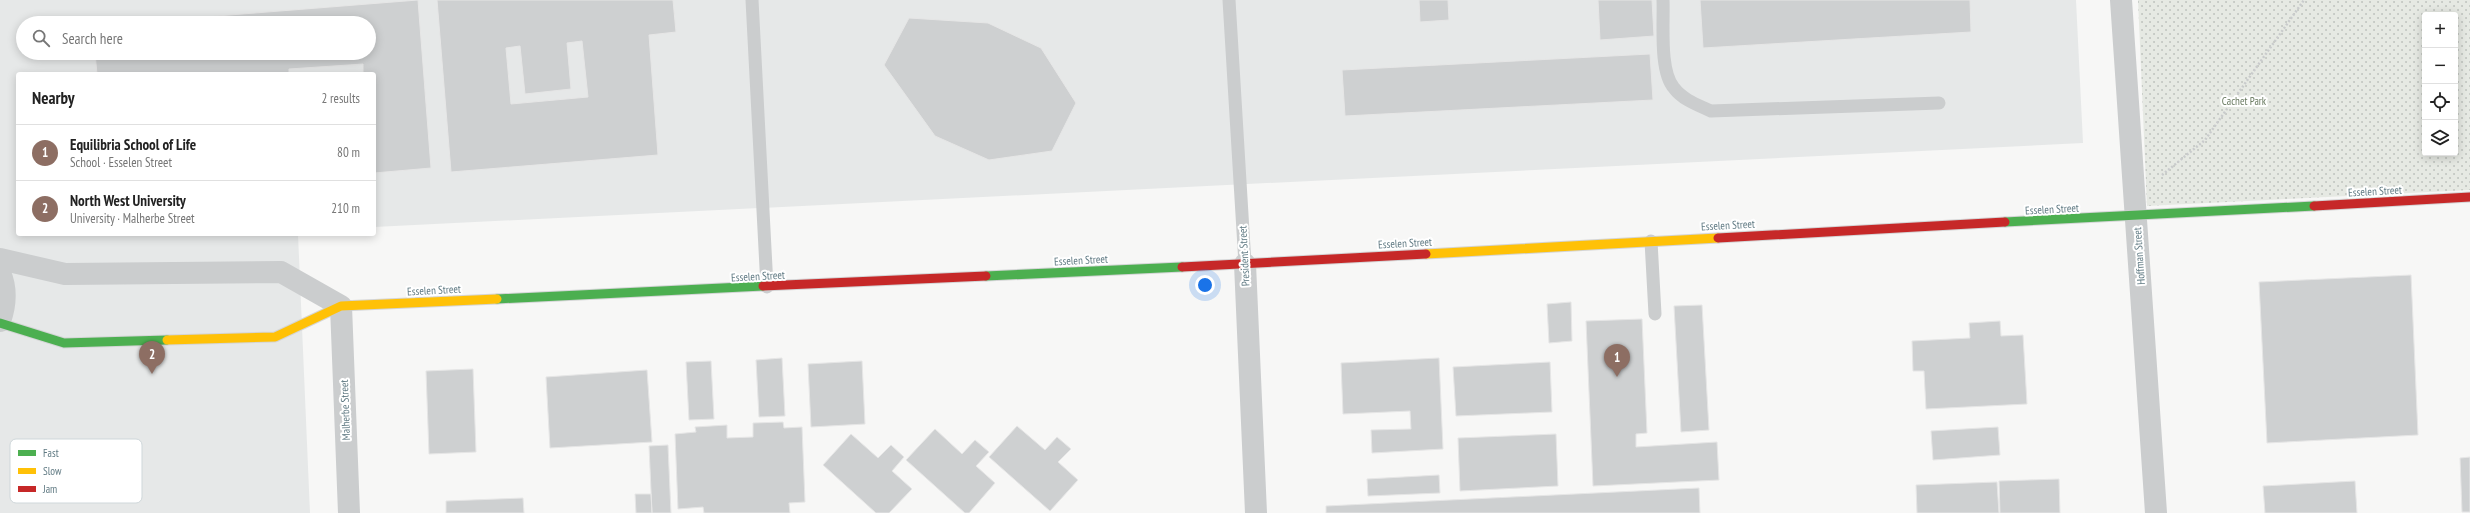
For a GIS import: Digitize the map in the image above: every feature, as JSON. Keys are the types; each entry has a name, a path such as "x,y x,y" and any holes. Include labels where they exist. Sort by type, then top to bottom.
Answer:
{"street":[{"name":"Hoffman Street","path":"2121,0 2156,513"},
{"name":"Esselen Street","path":"341,306 1245,264 1651,241 2136,207 2470,198"},
{"path":"0,259 65,274 281,272 341,306"},
{"name":"President Street","path":"1245,264 1256,513"},
{"path":"0,272 6,295 5,309 0,322 64,343 275,337 341,306"},
{"name":"Malherbe Street","path":"341,306 349,513"}],"lane":[{"path":"752,0 767,287"},
{"name":"President Street","path":"1229,0 1245,264"},
{"path":"1663,0 1665,70 1673,88 1689,101 1711,111 1939,103"},
{"path":"1651,241 1655,314"}],"path":[{"path":"2136,207 2205,140 2304,0"}],"shaded area":[{"path":"0,0 2076,0 2083,143 376,227 376,72 16,72 16,236 298,236 310,513 0,513"}],"green space":[{"name":"Cachet Park","path":"2138,0 2470,0 2470,190 2147,206"}],"building":[{"path":"418,0 431,168 376,173 376,72 363,72 363,64 289,69 289,72 97,72 96,60 376,60 376,16 217,16"},
{"path":"437,0 673,0 676,32 649,35 658,155 451,172","holes":["582,41 588,97 511,104 506,48 520,46 525,94 571,89 567,43"]},
{"path":"1419,0 1448,0 1449,20 1420,22"},
{"path":"1598,0 1652,0 1654,36 1600,40"},
{"path":"1700,0 1970,0 1971,32 1703,48"},
{"path":"909,18 988,23 1041,48 1076,103 1052,151 989,160 935,136 884,65"},
{"path":"1650,54 1653,100 1345,116 1342,70"},
{"path":"2411,275 2418,435 2267,443 2259,282"},
{"path":"1571,302 1572,341 1549,343 1547,304"},
{"path":"1702,305 1709,430 1681,432 1674,306"},
{"path":"1642,319 1647,433 1636,434 1636,447 1717,442 1719,480 1593,486 1586,321"},
{"path":"2000,321 2001,336 2023,335 2027,404 1926,409 1924,371 1913,371 1912,341 1970,338 1969,323"},
{"path":"782,358 785,416 759,417 756,360"},
{"path":"1439,358 1443,449 1372,453 1371,430 1411,429 1410,411 1343,414 1341,363"},
{"path":"711,361 714,419 689,420 686,362"},
{"path":"862,361 865,424 811,427 808,364"},
{"path":"1550,362 1552,412 1456,416 1453,367"},
{"path":"473,369 476,452 429,454 426,371"},
{"path":"647,370 652,442 550,448 546,377"},
{"path":"783,422 784,428 802,427 805,502 789,503 790,513 704,513 703,507 678,509 675,434 696,432 695,427 727,425 727,438 753,437 753,423"},
{"path":"1017,426 1045,450 1057,437 1071,449 1058,462 1078,480 1050,511 989,457"},
{"path":"1998,427 2000,455 1933,460 1931,431"},
{"path":"935,429 962,454 975,440 989,452 976,466 995,483 969,513 965,513 906,460"},
{"path":"851,434 878,458 891,445 904,457 892,471 912,489 889,513 876,513 823,465"},
{"path":"1556,434 1558,486 1460,491 1458,438"},
{"path":"668,445 671,513 652,513 649,446"},
{"path":"2470,457 2470,512 2462,512 2460,458"},
{"path":"1439,475 1440,493 1368,496 1367,479"},
{"path":"2059,479 2060,513 2000,513 1999,481"},
{"path":"2355,481 2357,513 2265,513 2263,486"},
{"path":"1997,482 1999,513 1917,513 1916,485"},
{"path":"1699,488 1700,513 1326,513 1326,506"},
{"path":"635,494 651,494 652,513 636,513"},
{"path":"523,498 524,513 446,513 446,501"}],"traffic: fast":[{"path":"2005,222 2314,206"},
{"path":"986,276 1182,267"},
{"path":"497,299 763,286"},
{"path":"0,323 64,343 167,340"}],"traffic: slow":[{"path":"1426,254 1718,238"},
{"path":"167,340 275,337 341,306 497,299"}],"traffic: jam":[{"path":"2314,206 2470,197"},
{"path":"1718,238 2005,222"},
{"path":"1182,267 1426,254"},
{"path":"763,286 986,276"}],"place":[{"name":"North West University","path":"152,374"},
{"name":"Equilibria School of Life","path":"1617,377"}]}
